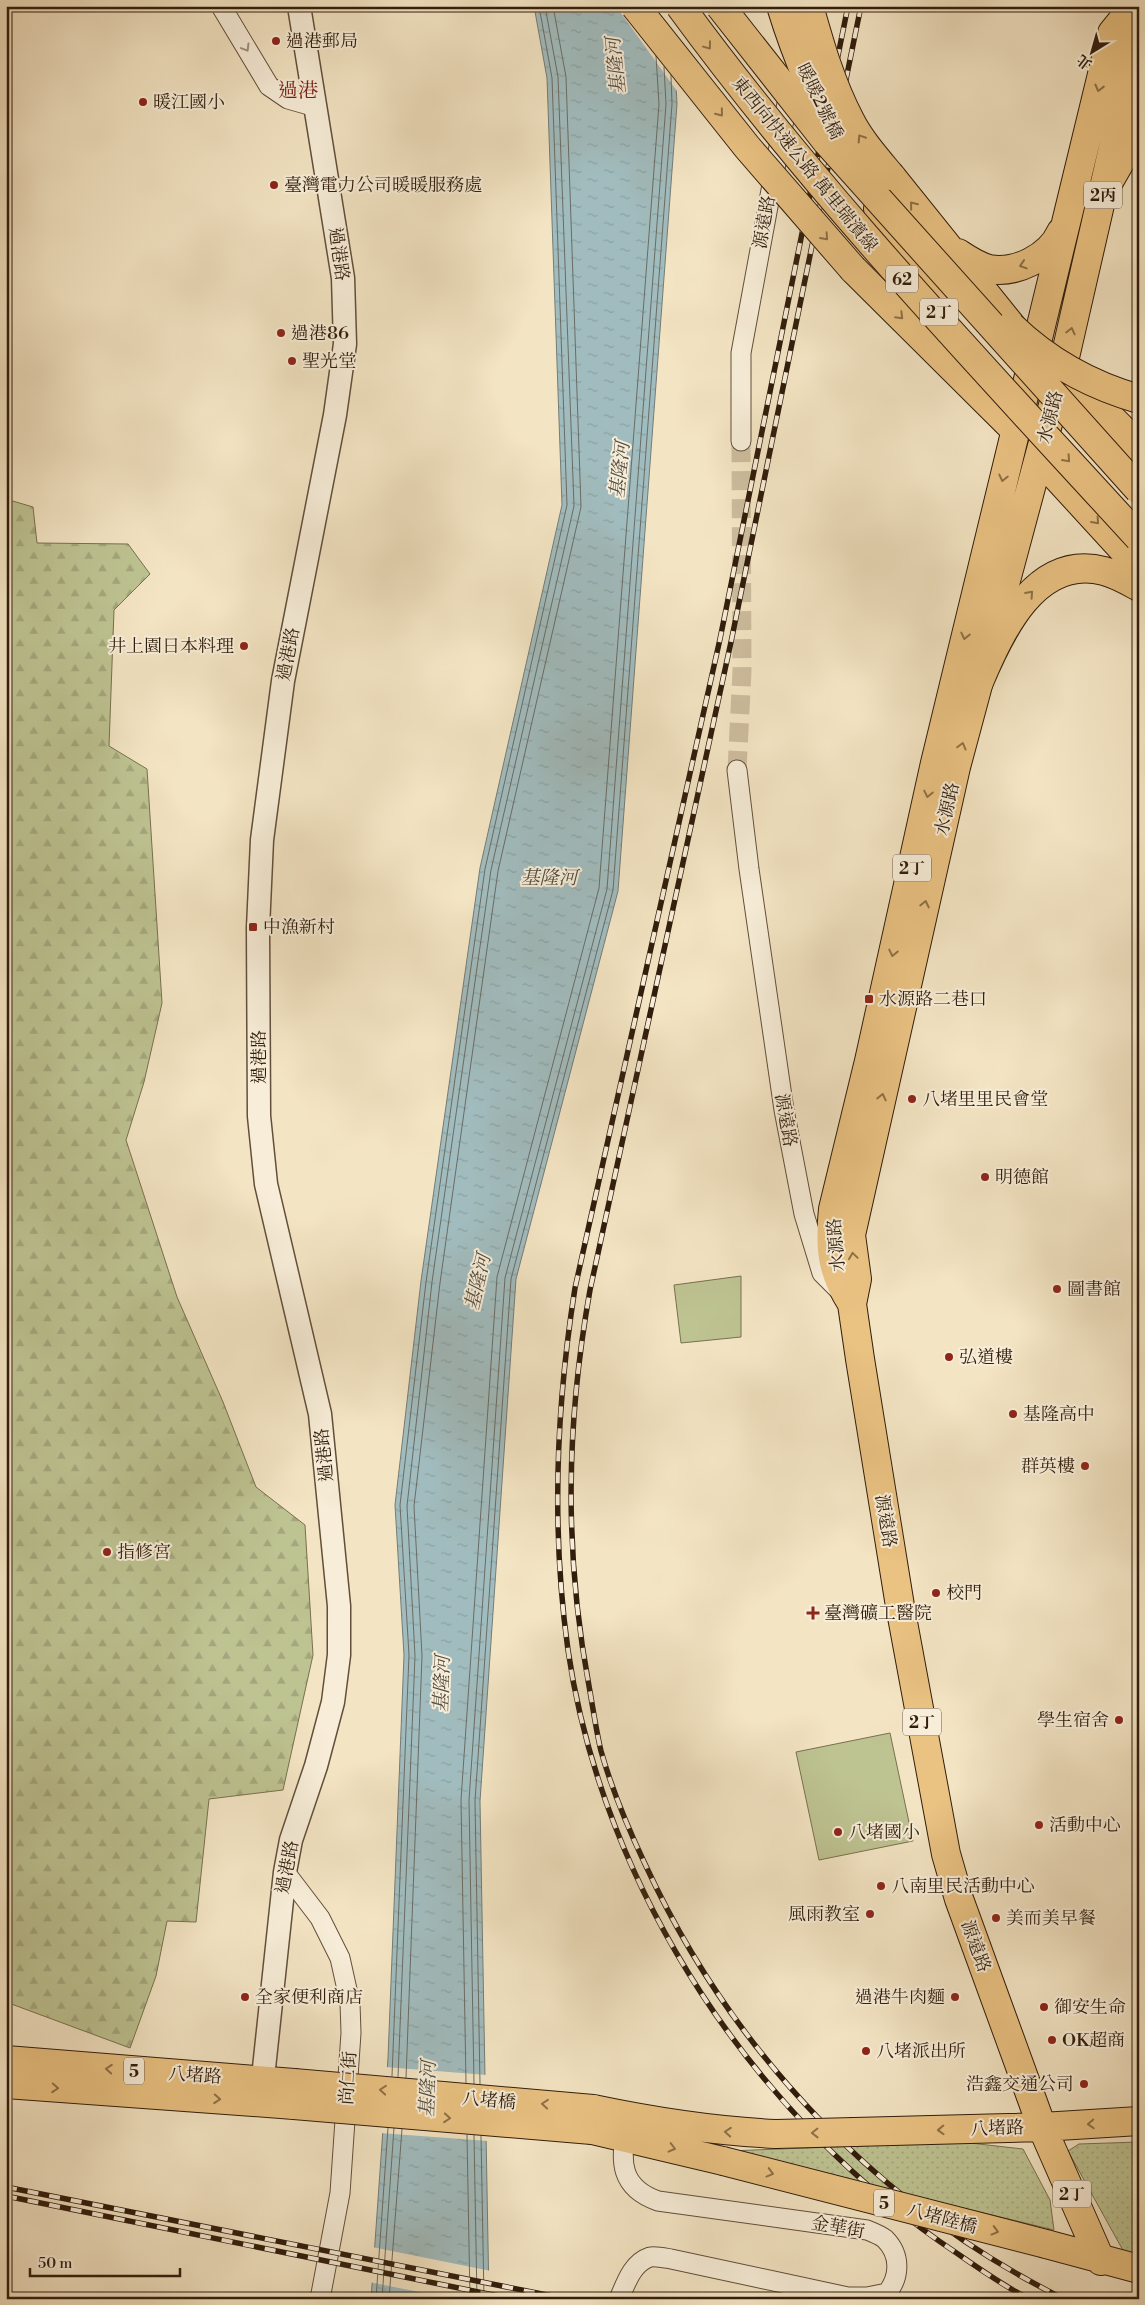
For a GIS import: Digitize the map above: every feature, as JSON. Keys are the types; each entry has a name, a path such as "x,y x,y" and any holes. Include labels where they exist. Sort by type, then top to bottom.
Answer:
{"main road":[{"path":"635,6 747,147 853,269 1014,430 1139,567"},
{"name":"東西向快速公路 萬里瑞濱線","path":"680,6 713,51 874,249 1139,538"},
{"name":"東西向快速公路 萬里瑞濱線","path":"720,6 779,84 862,184 1139,490"},
{"name":"暖暖2號橋","path":"782,6 793,46 825,118 862,184"},
{"name":"暖暖2號橋","path":"808,6 823,54 850,121 866,146 936,233"},
{"name":"水源路","path":"852,1304 857,1279 851,1235 956,767 1060,379 1138,39 1133,11"},
{"name":"水源路","path":"852,1304 839,1283 833,1258 831,1233 833,1209 869,1061 933,772 1014,430 1112,33 1133,11"},
{"path":"1103,192 1139,129"},
{"path":"862,184 1026,340 1054,362 1101,386 1139,399"},
{"name":"2丁","path":"862,184 934,305 1014,430"},
{"path":"936,233 958,253 973,263 989,269 1004,269 1035,260 1050,249 1060,236 1067,219"},
{"name":"2丁","path":"936,233 1034,354 1060,379"},
{"path":"1060,379 1102,409 1139,446"},
{"path":"1060,379 1139,470"},
{"path":"979,682 997,645 1022,604 1041,583 1066,572 1091,569 1117,576 1139,587"},
{"name":"源遠路","path":"852,1304 900,1606 946,1854 959,1899 1042,2127 1101,2261"},
{"name":"八堵路","path":"6,2060 294,2094"},
{"name":"八堵路","path":"6,2084 261,2091"},
{"name":"八堵橋","path":"294,2094 593,2119 627,2127"},
{"name":"八堵路","path":"627,2127 664,2124 723,2132 776,2134 1042,2127 1139,2121"},
{"name":"八堵陸橋","path":"627,2127 723,2161 1046,2244 1101,2261"},
{"name":"5","path":"1101,2261 1139,2269"}],"street":[{"path":"221,6 269,86 288,99 316,108"},
{"name":"過港路","path":"261,2091 285,1872 291,1840 316,1766 333,1702 339,1655 339,1606 320,1414 266,1184 259,1116 258,928 262,840 283,681 335,415 345,344 344,278 299,6"},
{"name":"源遠路","path":"741,441 741,353 781,130 808,6"},
{"name":"源遠路","path":"737,770 749,869 784,1110 804,1214 822,1273 852,1304"},
{"name":"尚仁街","path":"285,1872 324,1926 340,1958 350,2003 351,2033 340,2192 320,2299"},
{"name":"金華街","path":"619,2299 629,2276 638,2264 651,2257 671,2259 848,2297 867,2298 887,2293 895,2283 898,2265 884,2238 866,2230 658,2201 645,2196 634,2189 628,2179 624,2166 627,2127"}],"green space":[{"path":"6,499 33,507 37,543 128,544 150,574 114,610 109,746 147,769 162,1003 144,1082 126,1140 177,1297 223,1402 256,1487 305,1525 313,1655 283,1790 209,1799 196,1922 167,1921 156,1976 130,2048 6,2002"},
{"path":"741,1276 741,1337 681,1343 674,1285"},
{"path":"890,1733 913,1841 819,1860 796,1752"},
{"path":"961,2142 1023,2149 1050,2200 1054,2230 728,2151"},
{"path":"1139,2142 1139,2257 1125,2254 1068,2151 1079,2144"}],"water":[{"name":"基隆河","path":"534,6 672,6 677,104 618,891 516,1279 480,1801 489,2299 371,2299 388,2058 404,1655 395,1505 421,1281 480,868 562,505 547,78"}],"pier":[{"path":"616,6 674,6 679,94"},
{"path":"385,2067 487,2075 488,2141 380,2133"},
{"path":"372,2247 491,2271 491,2299 454,2299 369,2282"}],"tunnel":[{"path":"737,770 742,671 741,441"}],"railway":[{"path":"848,6 720,639 575,1288 560,1423 558,1469 559,1559 568,1650 587,1740 615,1827 654,1912 701,1992 756,2068 817,2137 885,2200 967,2260 1029,2299"},
{"path":"861,6 731,642 590,1290 576,1390 573,1439 571,1488 575,1587 596,1727 610,1780 645,1864 680,1933 721,1998 767,2060 817,2117 873,2170 933,2219 996,2262 1064,2299"},
{"path":"6,2187 567,2299"},
{"path":"6,2196 513,2299"}],"place":[{"name":"過港郵局","path":"276,41"},
{"name":"暖江國小","path":"143,102"},
{"name":"臺灣電力公司暖暖服務處","path":"274,185"},
{"name":"過港86","path":"281,333"},
{"name":"聖光堂","path":"292,361"},
{"name":"井上園日本料理","path":"244,646"},
{"name":"中漁新村","path":"253,927"},
{"name":"水源路二巷口","path":"869,999"},
{"name":"八堵里里民會堂","path":"912,1099"},
{"name":"明德館","path":"985,1177"},
{"name":"圖書館","path":"1057,1289"},
{"name":"弘道樓","path":"949,1357"},
{"name":"基隆高中","path":"1013,1414"},
{"name":"群英樓","path":"1085,1466"},
{"name":"指修宮","path":"107,1552"},
{"name":"校門","path":"936,1593"},
{"name":"臺灣礦工醫院","path":"813,1613"},
{"name":"學生宿舍","path":"1119,1720"},
{"name":"活動中心","path":"1039,1825"},
{"name":"八堵國小","path":"838,1832"},
{"name":"八南里民活動中心","path":"881,1886"},
{"name":"風雨教室","path":"870,1914"},
{"name":"美而美早餐","path":"996,1918"},
{"name":"全家便利商店","path":"245,1997"},
{"name":"過港牛肉麵","path":"955,1997"},
{"name":"御安生命","path":"1044,2007"},
{"name":"OK超商","path":"1052,2040"},
{"name":"八堵派出所","path":"866,2051"},
{"name":"浩鑫交通公司","path":"1084,2084"}],"district":[{"name":"過港","path":"298,90"}]}
